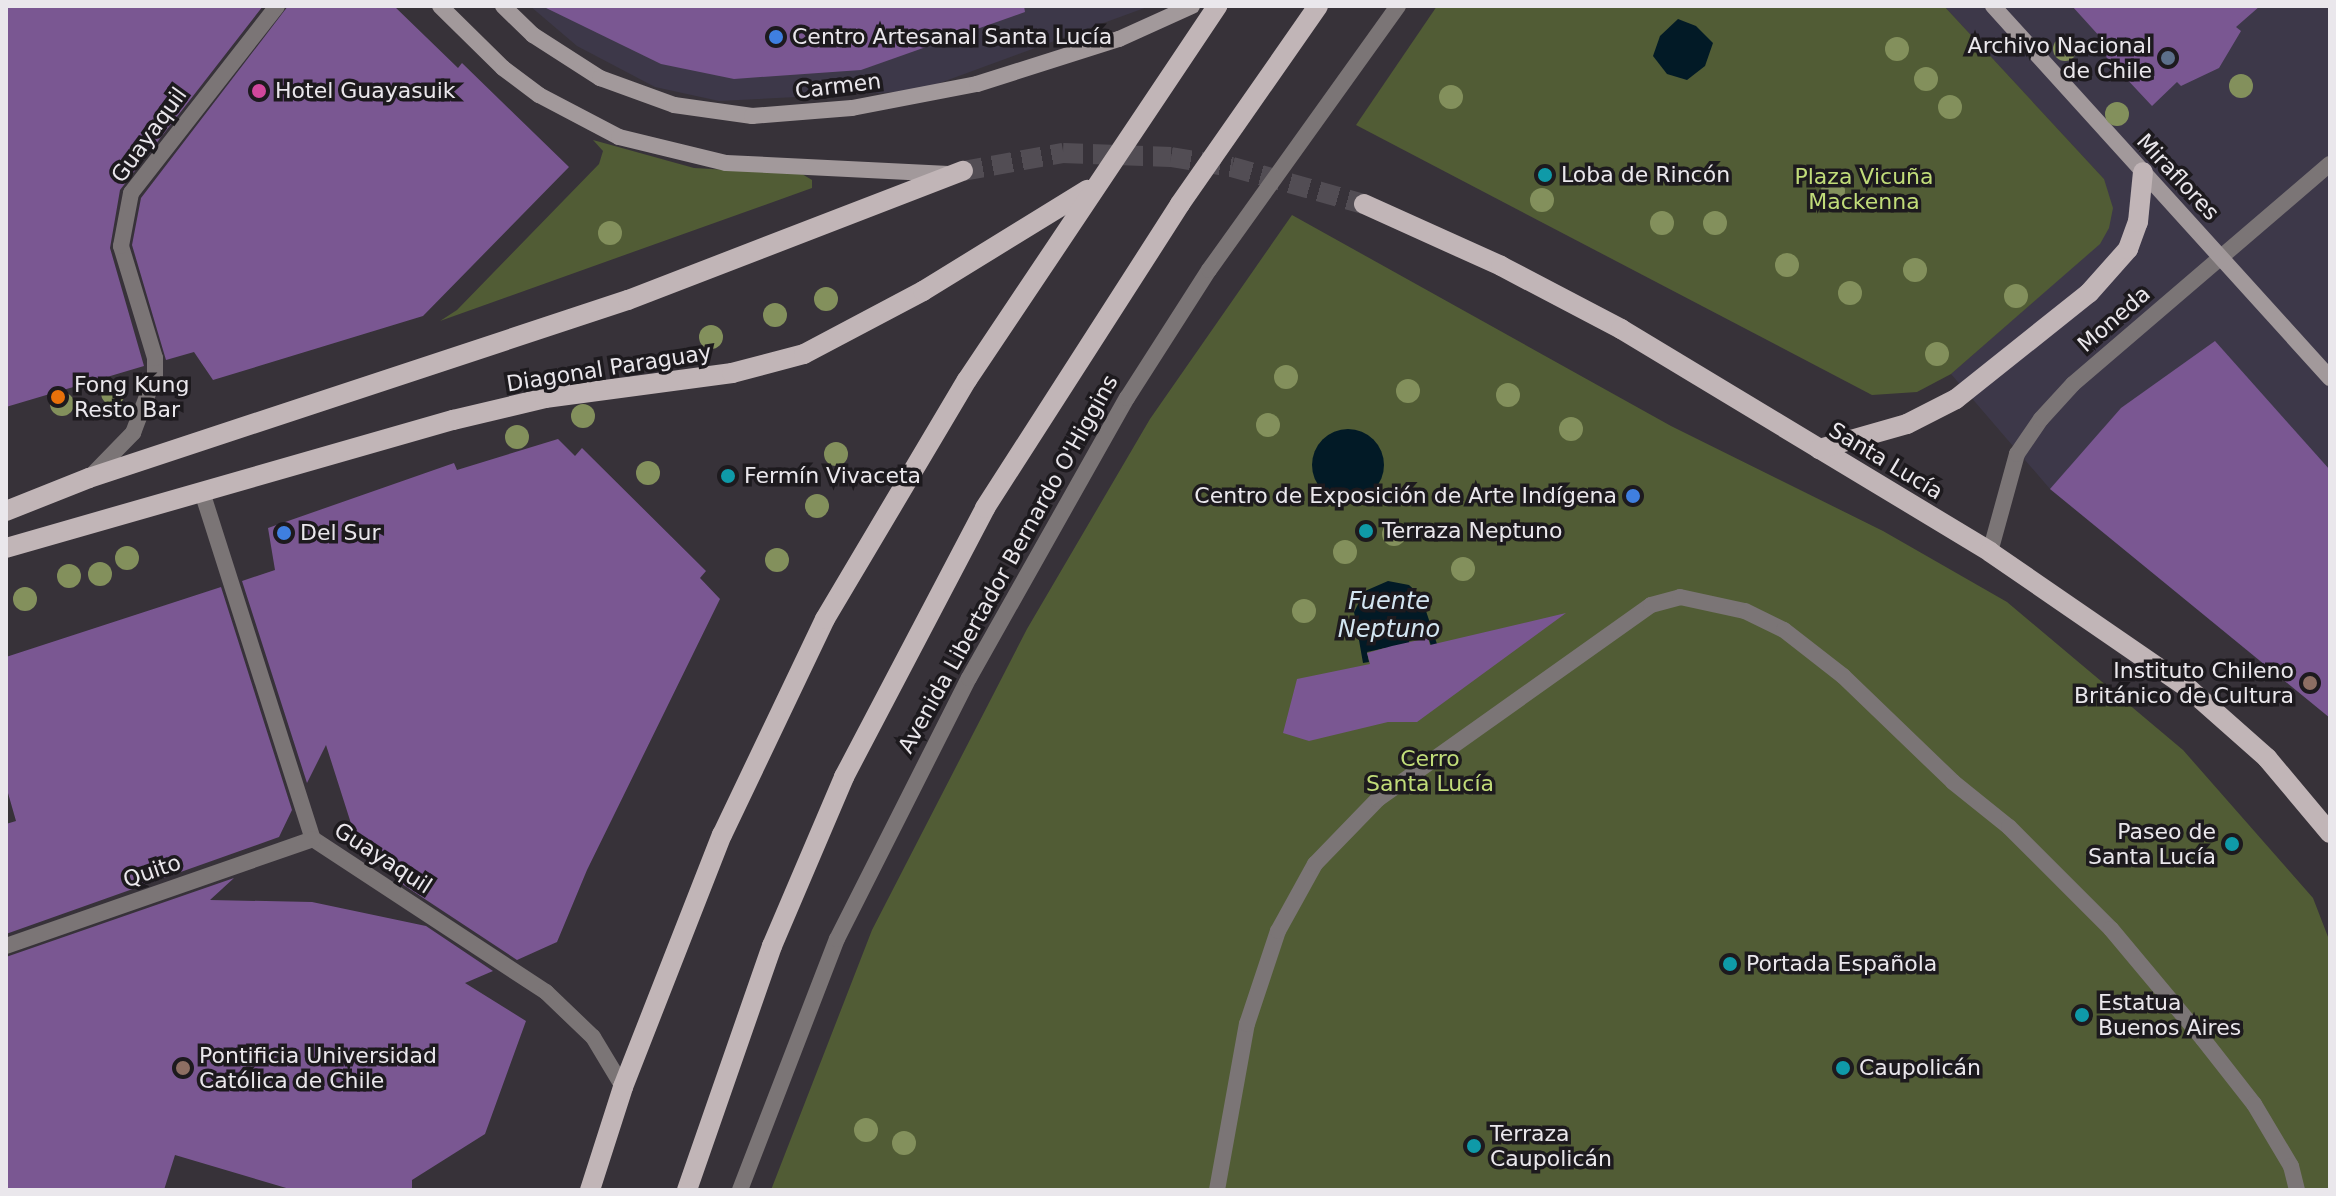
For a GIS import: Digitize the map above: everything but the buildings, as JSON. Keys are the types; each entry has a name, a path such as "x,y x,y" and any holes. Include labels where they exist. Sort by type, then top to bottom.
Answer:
{"main road":[{"path":"440,6 503,68 539,95 619,137 726,163 959,173"},
{"name":"Carmen","path":"503,6 565,58 636,94 713,113 752,116 852,108 977,84 1119,39 1192,6"},
{"path":"590,1190 623,1087 722,835 825,619 884,512 1094,186 1217,6"},
{"name":"Avenida Libertador Bernardo O'Higgins","path":"687,1190 772,946 844,777 985,508 1180,204 1318,6"},
{"name":"Miraflores","path":"1993,6 2330,378"},
{"path":"1819,449 1907,424 1956,399 2089,293 2128,249 2138,222 2143,172"},
{"name":"Diagonal Paraguay","path":"6,511 89,478 628,300 959,173"},
{"name":"Diagonal Paraguay","path":"6,548 545,398 732,373 804,354 923,291 1094,186"},
{"name":"Santa Lucía","path":"1364,204 1501,266 1621,329 1990,552 2188,688 2267,758 2330,833"}],"street":[{"name":"Guayaquil","path":"89,478 133,433 155,375 155,358 121,246 131,193 277,6"},
{"name":"Avenida Libertador Bernardo O'Higgins","path":"740,1190 837,939 969,678 1127,398 1184,309 1398,6"},
{"name":"Moneda","path":"1990,552 2017,454 2041,419 2073,384 2330,164"},
{"name":"Guayaquil","path":"203,495 313,839 546,992 593,1037 623,1087"},
{"path":"1217,1190 1247,1024 1278,931 1315,864 1378,799 1640,613 1680,597 1745,611 1784,630 1843,676 1953,782 2009,827 2111,929 2220,1060 2254,1104 2291,1166 2297,1190"},
{"name":"Quito","path":"6,946 313,839"}],"shaded area":[{"path":"530,6 1150,6 918,91 719,101 655,87 577,46"},
{"path":"1944,6 2330,6 2330,718 2050,489 1951,374 2099,244 2104,179"}],"green space":[{"name":"Plaza Vicuña Mackenna","path":"1437,6 1944,6 2104,179 2113,208 2109,228 2100,244 1951,374 1917,392 1872,395 1356,125"},
{"path":"593,140 694,168 802,174 812,180 812,188 440,321 457,310 599,164 603,151"},
{"name":"Cerro Santa Lucía","path":"1292,215 1671,426 1883,531 2007,602 2183,750 2313,898 2330,942 2330,1190 771,1190 872,930 1027,629 1150,419"}],"water":[{"path":"1678,19 1696,26 1713,43 1705,66 1687,80 1667,74 1653,56 1660,36"},
{"path":"1348,429 1368,435 1378,445 1384,465 1378,485 1368,495 1348,501 1328,495 1318,485 1312,465 1318,445 1328,435"},
{"name":"Fuente Neptuno","path":"1388,581 1409,585 1421,596 1437,644 1431,646 1428,636 1409,641 1412,651 1388,657 1385,648 1367,652 1369,662 1363,663 1354,612 1365,591"}],"tunnel":[{"path":"963,171 1063,153 1171,157 1232,167 1364,204"}],"place":[{"name":"Centro Artesanal Santa Lucía","path":"776,37"},
{"name":"Archivo Nacional de Chile","path":"2168,58"},
{"name":"Hotel Guayasuik","path":"259,91"},
{"name":"Loba de Rincón","path":"1545,175"},
{"name":"Fong Kung Resto Bar","path":"58,397"},
{"name":"Fermín Vivaceta","path":"728,476"},
{"name":"Centro de Exposición de Arte Indígena","path":"1633,496"},
{"name":"Terraza Neptuno","path":"1366,531"},
{"name":"Del Sur","path":"284,533"},
{"name":"Instituto Chileno Británico de Cultura","path":"2310,683"},
{"name":"Paseo de Santa Lucía","path":"2232,844"},
{"name":"Portada Española","path":"1730,964"},
{"name":"Estatua Buenos Aires","path":"2082,1015"},
{"name":"Pontificia Universidad Católica de Chile","path":"183,1068"},
{"name":"Caupolicán","path":"1843,1068"},
{"name":"Terraza Caupolicán","path":"1474,1146"}]}
